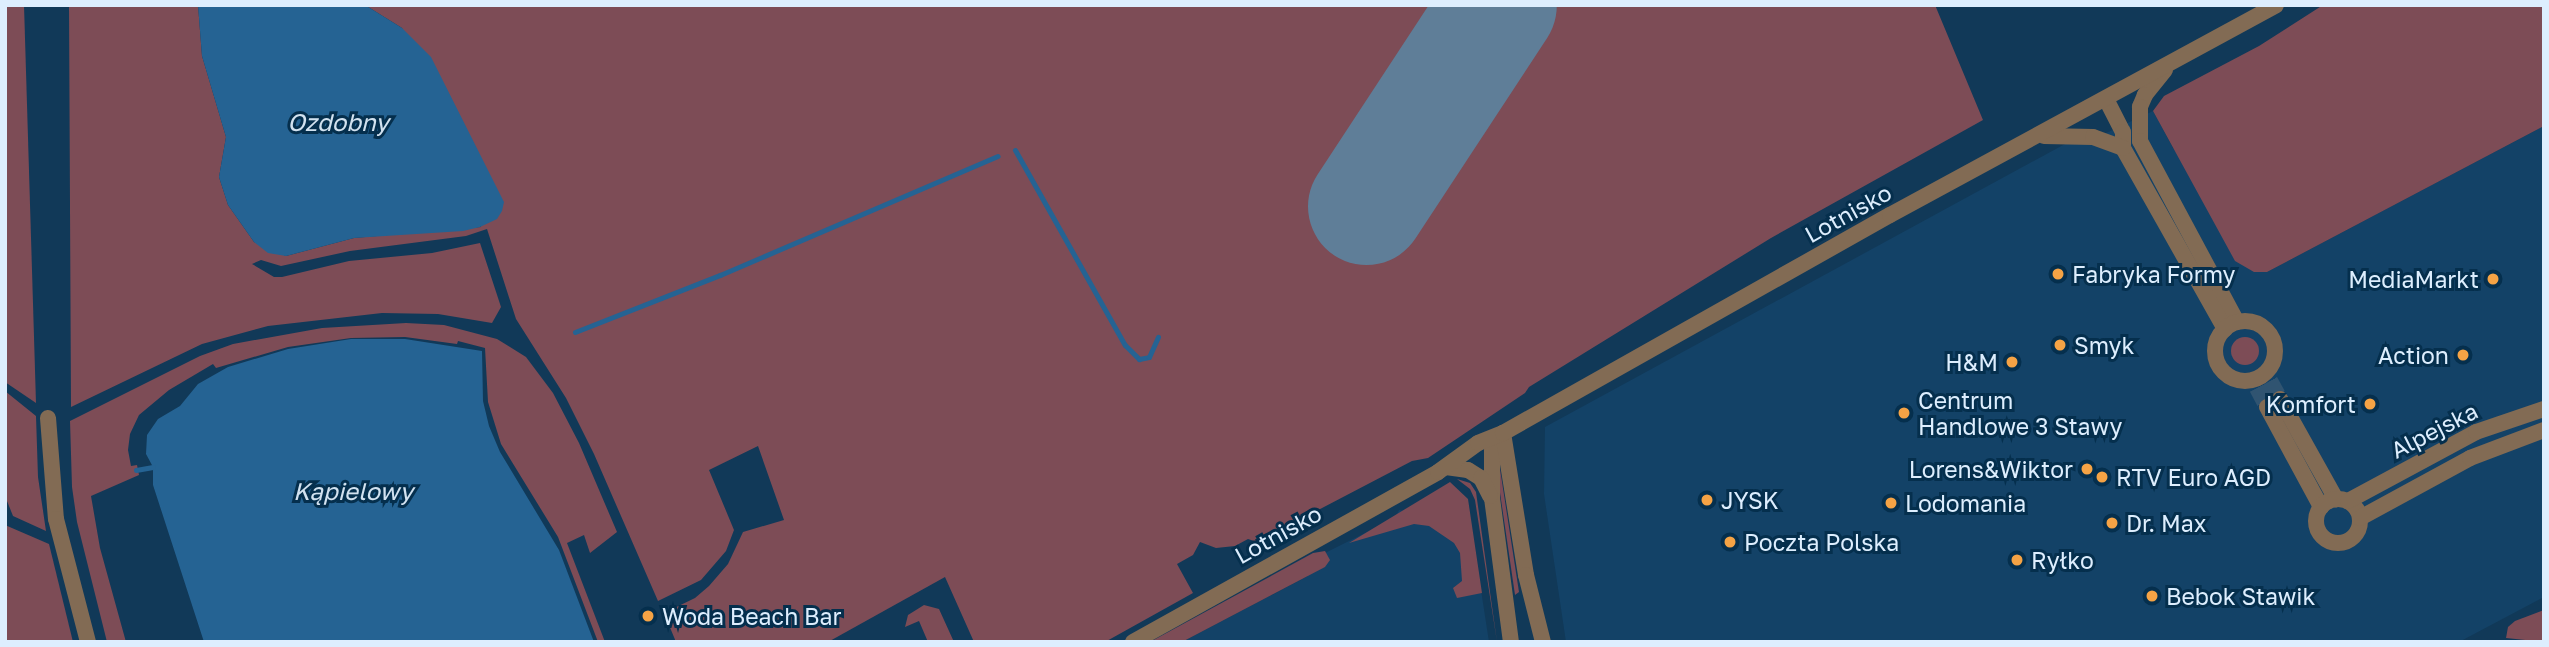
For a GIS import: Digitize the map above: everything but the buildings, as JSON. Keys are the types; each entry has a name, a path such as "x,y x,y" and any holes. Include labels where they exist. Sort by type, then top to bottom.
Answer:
{"street":[{"name":"Lotnisko","path":"1133,642 1446,467 1478,443 1503,433 1890,215 2038,137 2276,5"},
{"path":"2169,64 2145,95 2140,107 2140,141 2231,325"},
{"path":"2106,99 2123,140 2231,325"},
{"path":"2038,137 2085,136 2140,141"},
{"path":"2257,323 2272,337 2275,356 2261,381 2244,382 2227,376 2216,362 2215,344 2231,325 2257,323"},
{"path":"2321,507 2273,403 2342,500 2360,518 2354,536 2334,543 2321,536 2317,529 2317,514 2321,507 2342,500"},
{"name":"Alpejska","path":"2342,500 2476,432 2544,409"},
{"path":"48,418 56,519 88,642"},
{"name":"Alpejska","path":"2360,518 2470,458 2544,430"},
{"path":"1503,433 1492,450 1492,498 1511,642"},
{"path":"1503,433 1526,575 1544,642"},
{"path":"1446,467 1468,470 1480,478 1492,498"}],"shaded area":[{"path":"5,5 24,5 36,403 5,382"},
{"path":"69,5 198,5 202,56 226,137 219,177 228,205 254,242 286,256 354,238 481,227 402,28 365,5 1446,5 1323,190 1395,239 1549,5 1935,5 1983,120 1771,238 1529,387 1525,393 1428,458 1412,461 1257,542 1248,539 1235,546 1216,548 1200,542 1193,555 1177,564 1193,593 1105,642 974,642 945,577 828,642 676,642 664,613 695,598 709,586 728,564 743,532 784,520 758,446 709,470 734,530 726,551 701,580 658,601 594,454 566,398 516,319 487,229 466,236 350,251 281,266 261,260 252,264 274,277 282,277 349,261 432,253 480,243 501,307 492,323 438,314 382,313 268,326 202,344 71,407"},
{"path":"2323,5 2544,5 2544,126 2267,272 2254,272 2235,261 2153,111 2164,96 2259,46"},
{"path":"2153,111 2173,148 2267,272 2544,126 2544,597 2459,642 1566,642 1544,494 1545,427 2065,144 2087,142"},
{"path":"406,323 444,325 497,339 526,357 553,393 579,443 617,532 590,553 584,535 567,543 605,642 598,642 558,537 501,444 488,402 485,348 458,341 457,344 405,337 351,338 288,347 216,368 213,364 169,390 139,415 130,434 128,450 131,466 137,465 139,475 91,496 100,548 126,642 107,642 77,522 72,487 70,421 200,356 233,344 322,328"},
{"path":"2245,337 2255,341 2259,351 2255,361 2245,365 2235,361 2231,351 2235,341"},
{"path":"5,391 36,416 38,477 46,531 13,516 5,496"},
{"path":"1500,469 1519,592 1515,595 1498,479"},
{"path":"1457,479 1470,483 1476,492 1497,642 1475,500 1470,489"},
{"path":"1450,482 1468,499 1482,593 1457,598 1453,588 1462,581 1460,553 1454,543 1429,526 1414,524 1349,543"},
{"path":"1399,510 1471,525 1489,642 1182,642 1308,576 1303,564 1395,518"},
{"path":"5,525 49,544 73,642 5,642"},
{"path":"1325,551 1330,560 1325,567 1182,642 1150,642 1313,553"},
{"path":"924,605 939,609 954,642 928,642 919,621 905,627 908,615"},
{"path":"2544,610 2544,642 2506,638 2508,627 2515,621"}],"water":[{"name":"Ozdobny","path":"198,5 365,5 402,28 431,57 504,202 497,219 463,231 354,238 286,256 268,253 254,242 228,205 219,177 226,137 202,56"},
{"name":"Kąpielowy","path":"351,339 405,339 482,351 483,401 489,426 500,452 559,550 594,642 204,642 153,485 153,467 146,454 147,435 158,419 180,406 198,384 228,367 288,349"}],"waterway":[{"path":"1015,150 1125,345 1139,359 1149,357 1158,337"},
{"path":"575,332 720,275 998,156"},
{"path":"136,470 153,467"}],"runway":[{"path":"1366,206 1498,5"}],"tunnel":[{"path":"2270,381 2280,399"},
{"path":"2257,388 2267,407"}],"place":[{"name":"Fabryka Formy","path":"2058,274"},
{"name":"MediaMarkt","path":"2493,279"},
{"name":"Smyk","path":"2060,345"},
{"name":"Action","path":"2463,355"},
{"name":"H&M","path":"2012,362"},
{"name":"Komfort","path":"2370,404"},
{"name":"Centrum Handlowe 3 Stawy","path":"1904,413"},
{"name":"Lorens&Wiktor","path":"2087,469"},
{"name":"RTV Euro AGD","path":"2102,477"},
{"name":"JYSK","path":"1707,500"},
{"name":"Lodomania","path":"1891,503"},
{"name":"Dr. Max","path":"2112,523"},
{"name":"Poczta Polska","path":"1730,542"},
{"name":"Ryłko","path":"2017,560"},
{"name":"Bebok Stawik","path":"2152,596"},
{"name":"Woda Beach Bar","path":"648,616"}]}
